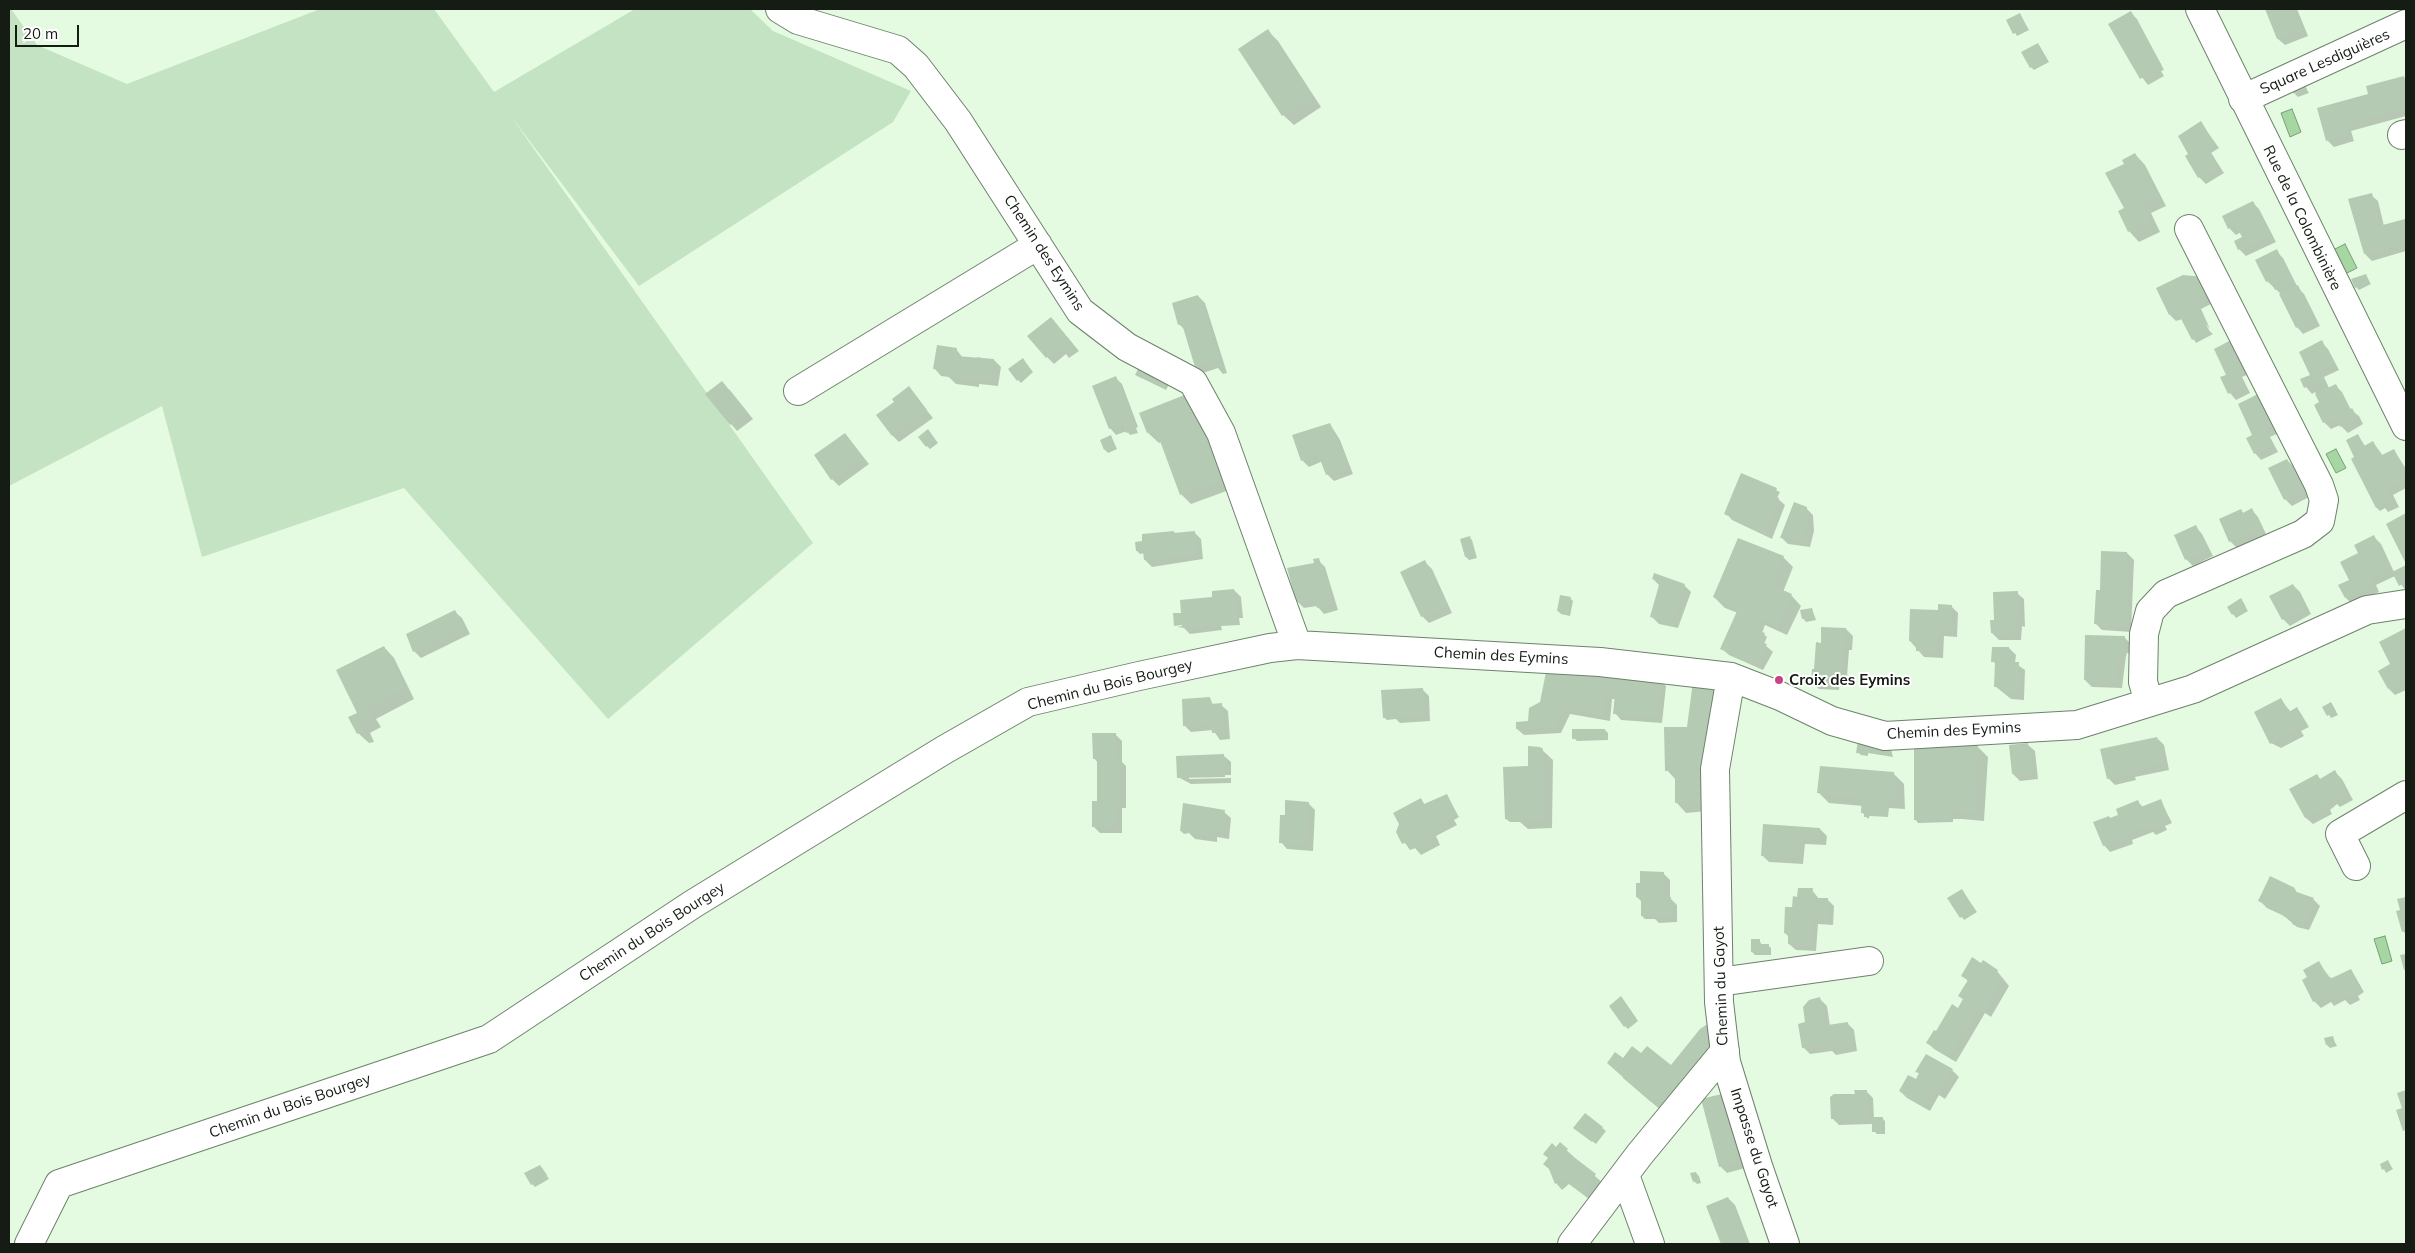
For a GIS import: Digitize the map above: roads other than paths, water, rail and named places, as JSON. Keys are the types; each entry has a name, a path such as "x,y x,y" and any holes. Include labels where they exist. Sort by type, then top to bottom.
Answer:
{"street":[{"name":"Chemin des Eymins","path":"780,9 798,20 898,50 916,66 958,121 1080,312 1127,347 1193,382 1221,433 1297,645 1600,662 1731,677 1780,696 1832,720 1885,736 2077,725 2193,689 2367,610 2406,604"},
{"name":"Rue de la Colombinière","path":"2200,9 2406,426"},
{"name":"Square Lesdiguières","path":"2243,99 2406,24"},
{"path":"2149,702 2143,682 2144,634 2150,611 2166,594 2303,534 2320,521 2324,500 2319,484 2190,229"},
{"path":"798,391 1038,246"},
{"name":"Chemin du Bois Bourgey","path":"29,1244 59,1184 489,1039 702,899 944,750 1028,702 1270,648 1297,645"},
{"name":"Chemin du Gayot","path":"1572,1244 1624,1175 1725,1052 1719,982 1715,769 1731,677"},
{"path":"2356,866 2340,834 2406,795"},
{"path":"1719,982 1869,961"},
{"name":"Impasse du Gayot","path":"1725,1052 1758,1166 1786,1244"},
{"path":"1624,1175 1650,1244"}],"place":[{"name":"Croix des Eymins","path":"1779,680"}]}
